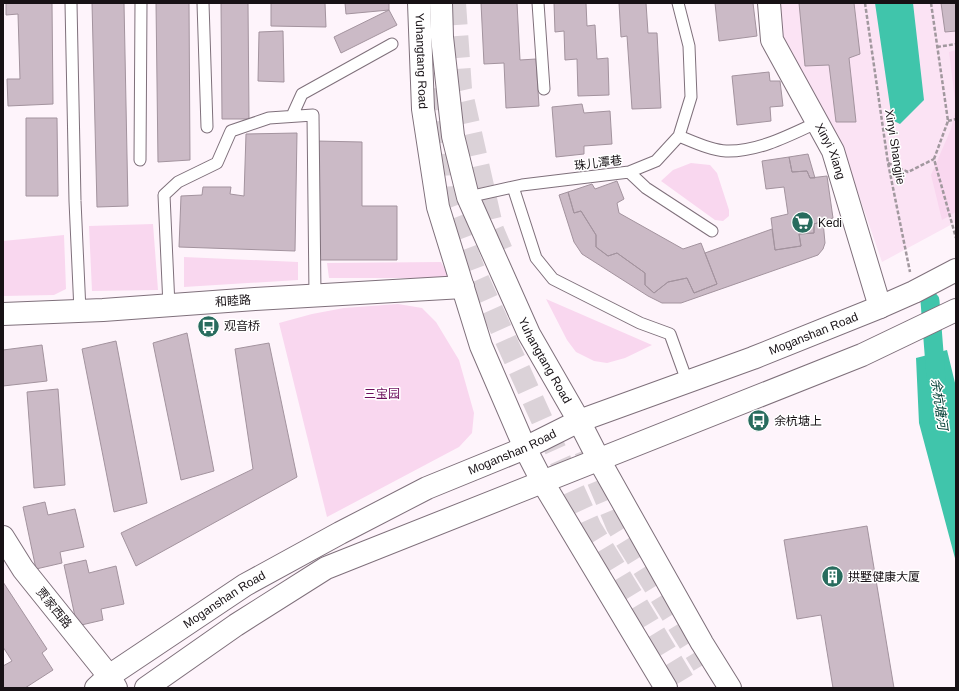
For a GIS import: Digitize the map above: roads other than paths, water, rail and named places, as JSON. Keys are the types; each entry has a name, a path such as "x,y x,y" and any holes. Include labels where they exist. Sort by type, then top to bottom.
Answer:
{"main road":[{"name":"Yuhangtang Road","path":"419,3 423,109 438,207 481,346 525,448 542,481 666,688"},
{"name":"Yuhangtang Road","path":"441,3 442,37 452,136 468,197 529,334 702,643 730,688"},
{"name":"Xinyi Xiang","path":"769,3 772,40 833,151 880,307"},
{"name":"Moganshan Road","path":"107,684 245,585 340,533 427,488 525,448 579,421 753,358 880,307 914,292 956,270"},
{"name":"和睦路","path":"3,314 169,306 315,295 463,287"},
{"path":"146,688 236,625 326,568 542,481 600,460 862,356 950,313"},
{"name":"贾家西路","path":"3,537 23,569 107,684"}],"lane":[{"path":"71,3 75,201 80,311"},
{"path":"140,160 141,3"},
{"path":"203,3 207,127"},
{"path":"538,3 544,89"},
{"name":"珠儿潭巷","path":"468,197 513,187 629,172 656,161 679,136 690,97 689,46 678,3"},
{"path":"292,116 302,94 392,44"},
{"path":"169,306 164,195 178,182 217,163 231,131 268,118 292,116 314,115 315,295"},
{"path":"679,136 704,146 726,151 753,148 773,142 818,122"},
{"path":"629,172 646,188 712,231"},
{"path":"513,187 536,258 553,279 640,323 670,334 687,381"}],"water":[{"path":"875,3 913,3 924,100 900,124 892,120"},
{"path":"947,350 956,387 956,562 919,423 916,358"}],"waterway":[{"name":"余杭塘河","path":"930,301 936,378"}],"tunnel":[{"path":"455,3 461,89 493,230 502,251"},
{"path":"438,88 445,194 475,272 591,528 688,688"},
{"path":"585,450 617,526 703,665"}],"place":[{"name":"Kedi","path":"802,223"},
{"name":"观音桥","path":"209,326"},
{"name":"余杭塘上","path":"758,421"},
{"name":"拱墅健康大厦","path":"833,577"}],"park label":[{"name":"三宝园","path":"382,394"}]}
